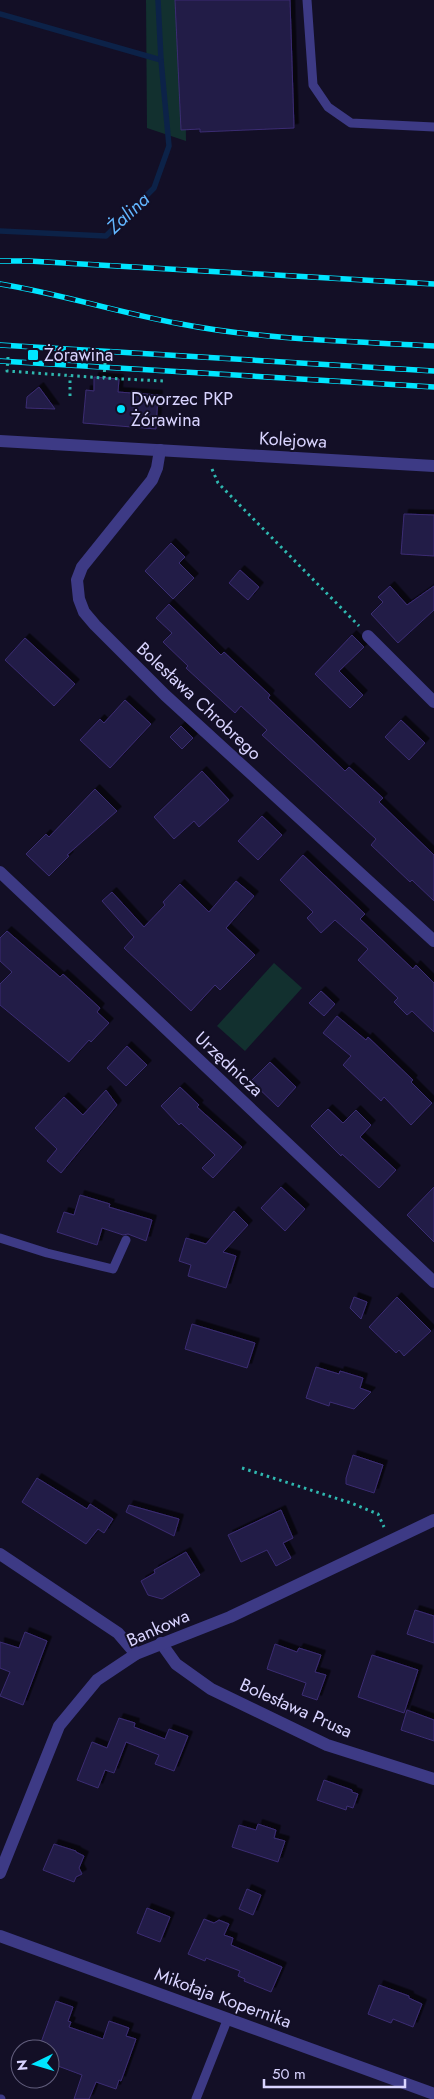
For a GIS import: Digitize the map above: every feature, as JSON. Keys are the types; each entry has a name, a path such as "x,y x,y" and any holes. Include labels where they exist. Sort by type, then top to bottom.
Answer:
{"street":[{"name":"Kolejowa","path":"0,441 434,466"},
{"name":"Bolesława Chrobrego","path":"160,450 157,468 152,480 82,567 77,580 79,598 84,612 95,626 165,695 434,942"},
{"path":"368,636 434,702"},
{"name":"Urzędnicza","path":"0,872 434,1282"},
{"name":"Bankowa","path":"0,1873 59,1726 97,1680 136,1654 230,1617 434,1520"},
{"path":"0,1554 118,1632 136,1654"},
{"name":"Bolesława Prusa","path":"161,1643 176,1664 211,1689 327,1745 434,1779"},
{"name":"Mikołaja Kopernika","path":"0,1936 434,2094"}],"lane":[{"path":"307,0 313,85 328,108 351,123 434,127"},
{"path":"0,1238 47,1253 113,1269 126,1240"},
{"path":"196,2099 228,2018"}],"path":[{"path":"8,357 7,371 163,381"},
{"path":"104,363 104,378"},
{"path":"70,376 70,396"},
{"path":"211,466 218,483 368,636"},
{"path":"242,1468 351,1503 378,1514 392,1540"}],"green space":[{"path":"146,0 184,0 186,141 147,128"},
{"path":"274,963 302,988 245,1051 217,1026"}],"building":[{"path":"175,0 290,0 294,128 200,132 200,129 181,130"},
{"name":"Dworzec PKP Żórawina","path":"94,377 119,379 118,392 158,395 156,429 83,423 86,390 94,391"},
{"path":"39,387 55,409 26,408 27,397"},
{"path":"404,514 434,515 434,556 401,554"},
{"path":"171,543 185,557 179,563 194,578 173,599 145,571"},
{"path":"240,570 259,587 248,600 229,583"},
{"path":"390,586 407,605 434,586 434,610 398,643 371,614 383,602 378,597"},
{"path":"169,604 221,655 224,652 270,695 268,698 345,771 349,767 383,798 379,802 434,855 434,901 412,880 410,882 371,845 376,839 262,735 267,730 241,706 235,713 186,668 188,666 163,642 172,633 156,618"},
{"path":"352,635 364,647 339,671 363,695 350,708 315,674"},
{"path":"25,638 75,684 54,706 5,660"},
{"path":"125,700 151,724 110,768 80,740 100,719 104,723"},
{"path":"401,720 425,743 409,760 385,737"},
{"path":"181,726 193,738 182,749 170,737"},
{"path":"202,771 229,800 199,827 194,821 174,839 154,817"},
{"path":"95,789 117,811 67,855 69,856 49,876 26,854 46,834 49,837"},
{"path":"262,816 282,835 258,860 238,841"},
{"path":"303,855 365,914 360,919 413,969 416,965 434,983 434,1032 412,1011 407,1015 394,1002 398,998 358,960 368,949 335,920 321,933 307,918 313,912 280,880"},
{"path":"236,881 254,896 226,928 255,955 220,990 215,985 191,1011 124,948 134,937 102,901 112,892 144,927 165,905 163,902 180,884 209,912"},
{"path":"7,931 60,977 63,974 100,1008 97,1012 109,1023 91,1042 89,1040 69,1062 0,1005 0,984 12,972 0,961 0,938"},
{"path":"321,991 335,1004 324,1016 309,1003"},
{"path":"337,1016 366,1040 368,1037 413,1080 411,1082 432,1103 411,1125 384,1097 381,1101 343,1065 351,1056 323,1033"},
{"path":"127,1046 147,1065 126,1086 107,1068"},
{"path":"270,1062 296,1087 278,1107 251,1081"},
{"path":"180,1087 199,1105 197,1107 242,1147 213,1178 202,1168 215,1155 181,1123 179,1125 161,1106"},
{"path":"106,1090 117,1105 61,1173 47,1161 57,1149 35,1128 64,1097 83,1115"},
{"path":"328,1109 343,1123 356,1110 371,1125 360,1137 396,1170 379,1188 342,1154 341,1156 311,1126"},
{"path":"281,1187 305,1209 285,1231 261,1208"},
{"path":"434,1187 434,1242 407,1215"},
{"path":"80,1195 110,1204 109,1207 152,1220 146,1241 128,1234 123,1235 102,1228 97,1245 57,1232 64,1212 74,1215"},
{"path":"234,1211 248,1225 223,1252 236,1256 226,1288 188,1276 191,1265 179,1261 186,1238 206,1244"},
{"path":"354,1297 367,1302 361,1319 350,1308"},
{"path":"397,1297 431,1331 404,1356 399,1350 396,1353 369,1327"},
{"path":"192,1324 255,1343 247,1368 185,1349"},
{"path":"316,1367 339,1374 340,1371 363,1378 360,1388 371,1392 354,1409 330,1402 329,1406 306,1398"},
{"path":"353,1455 383,1465 374,1493 346,1484"},
{"path":"37,1478 87,1509 90,1504 113,1519 104,1533 98,1529 86,1544 22,1502"},
{"path":"129,1505 179,1519 174,1536 126,1512"},
{"path":"281,1510 293,1538 283,1543 291,1558 276,1566 267,1550 241,1562 228,1535"},
{"path":"186,1552 200,1575 162,1599 148,1595 141,1581 155,1573 154,1570"},
{"path":"415,1610 434,1616 434,1643 407,1634"},
{"path":"25,1632 47,1641 23,1705 0,1696 10,1672 0,1668 0,1642 19,1648"},
{"path":"275,1644 297,1652 299,1648 321,1655 315,1672 326,1675 317,1700 302,1695 306,1683 267,1669"},
{"path":"372,1655 418,1670 404,1713 358,1697"},
{"path":"407,1710 434,1720 434,1741 401,1730"},
{"path":"119,1718 135,1723 134,1727 165,1739 169,1729 188,1736 174,1771 155,1764 159,1755 126,1742 114,1773 105,1770 98,1788 77,1780 92,1742 107,1748"},
{"path":"324,1780 358,1794 353,1808 347,1806 346,1810 317,1800"},
{"path":"258,1824 276,1830 274,1838 285,1841 278,1862 232,1847 239,1825 256,1830"},
{"path":"54,1844 76,1851 84,1856 79,1868 82,1874 76,1877 74,1882 43,1870"},
{"path":"247,1889 261,1895 253,1915 239,1909"},
{"path":"147,1908 170,1917 160,1942 137,1933"},
{"path":"204,1919 214,1923 219,1920 229,1924 224,1935 233,1938 231,1945 282,1967 271,1992 244,1981 245,1979 238,1976 240,1971 206,1958 205,1961 188,1954"},
{"path":"379,1985 409,1996 409,1998 422,2004 413,2027 393,2019 391,2023 368,2014"},
{"path":"56,2001 73,2007 68,2021 71,2022 69,2027 103,2039 109,2021 129,2028 126,2036 136,2039 121,2081 119,2080 116,2089 96,2082 89,2099 74,2099 82,2075 60,2067 60,2039 42,2039"}],"waterway":[{"name":"Żalina","path":"0,231 106,236 154,188 169,146 161,60 158,0"},
{"path":"0,14 161,60"}],"railway":[{"path":"0,261 29,261 434,284"},
{"path":"0,284 158,320 212,329 307,339 434,346"},
{"path":"0,345 434,371"},
{"path":"0,361 434,387"}],"place":[{"name":"Żórawina","path":"33,355"},
{"name":"Dworzec PKP Żórawina","path":"121,409"}]}
